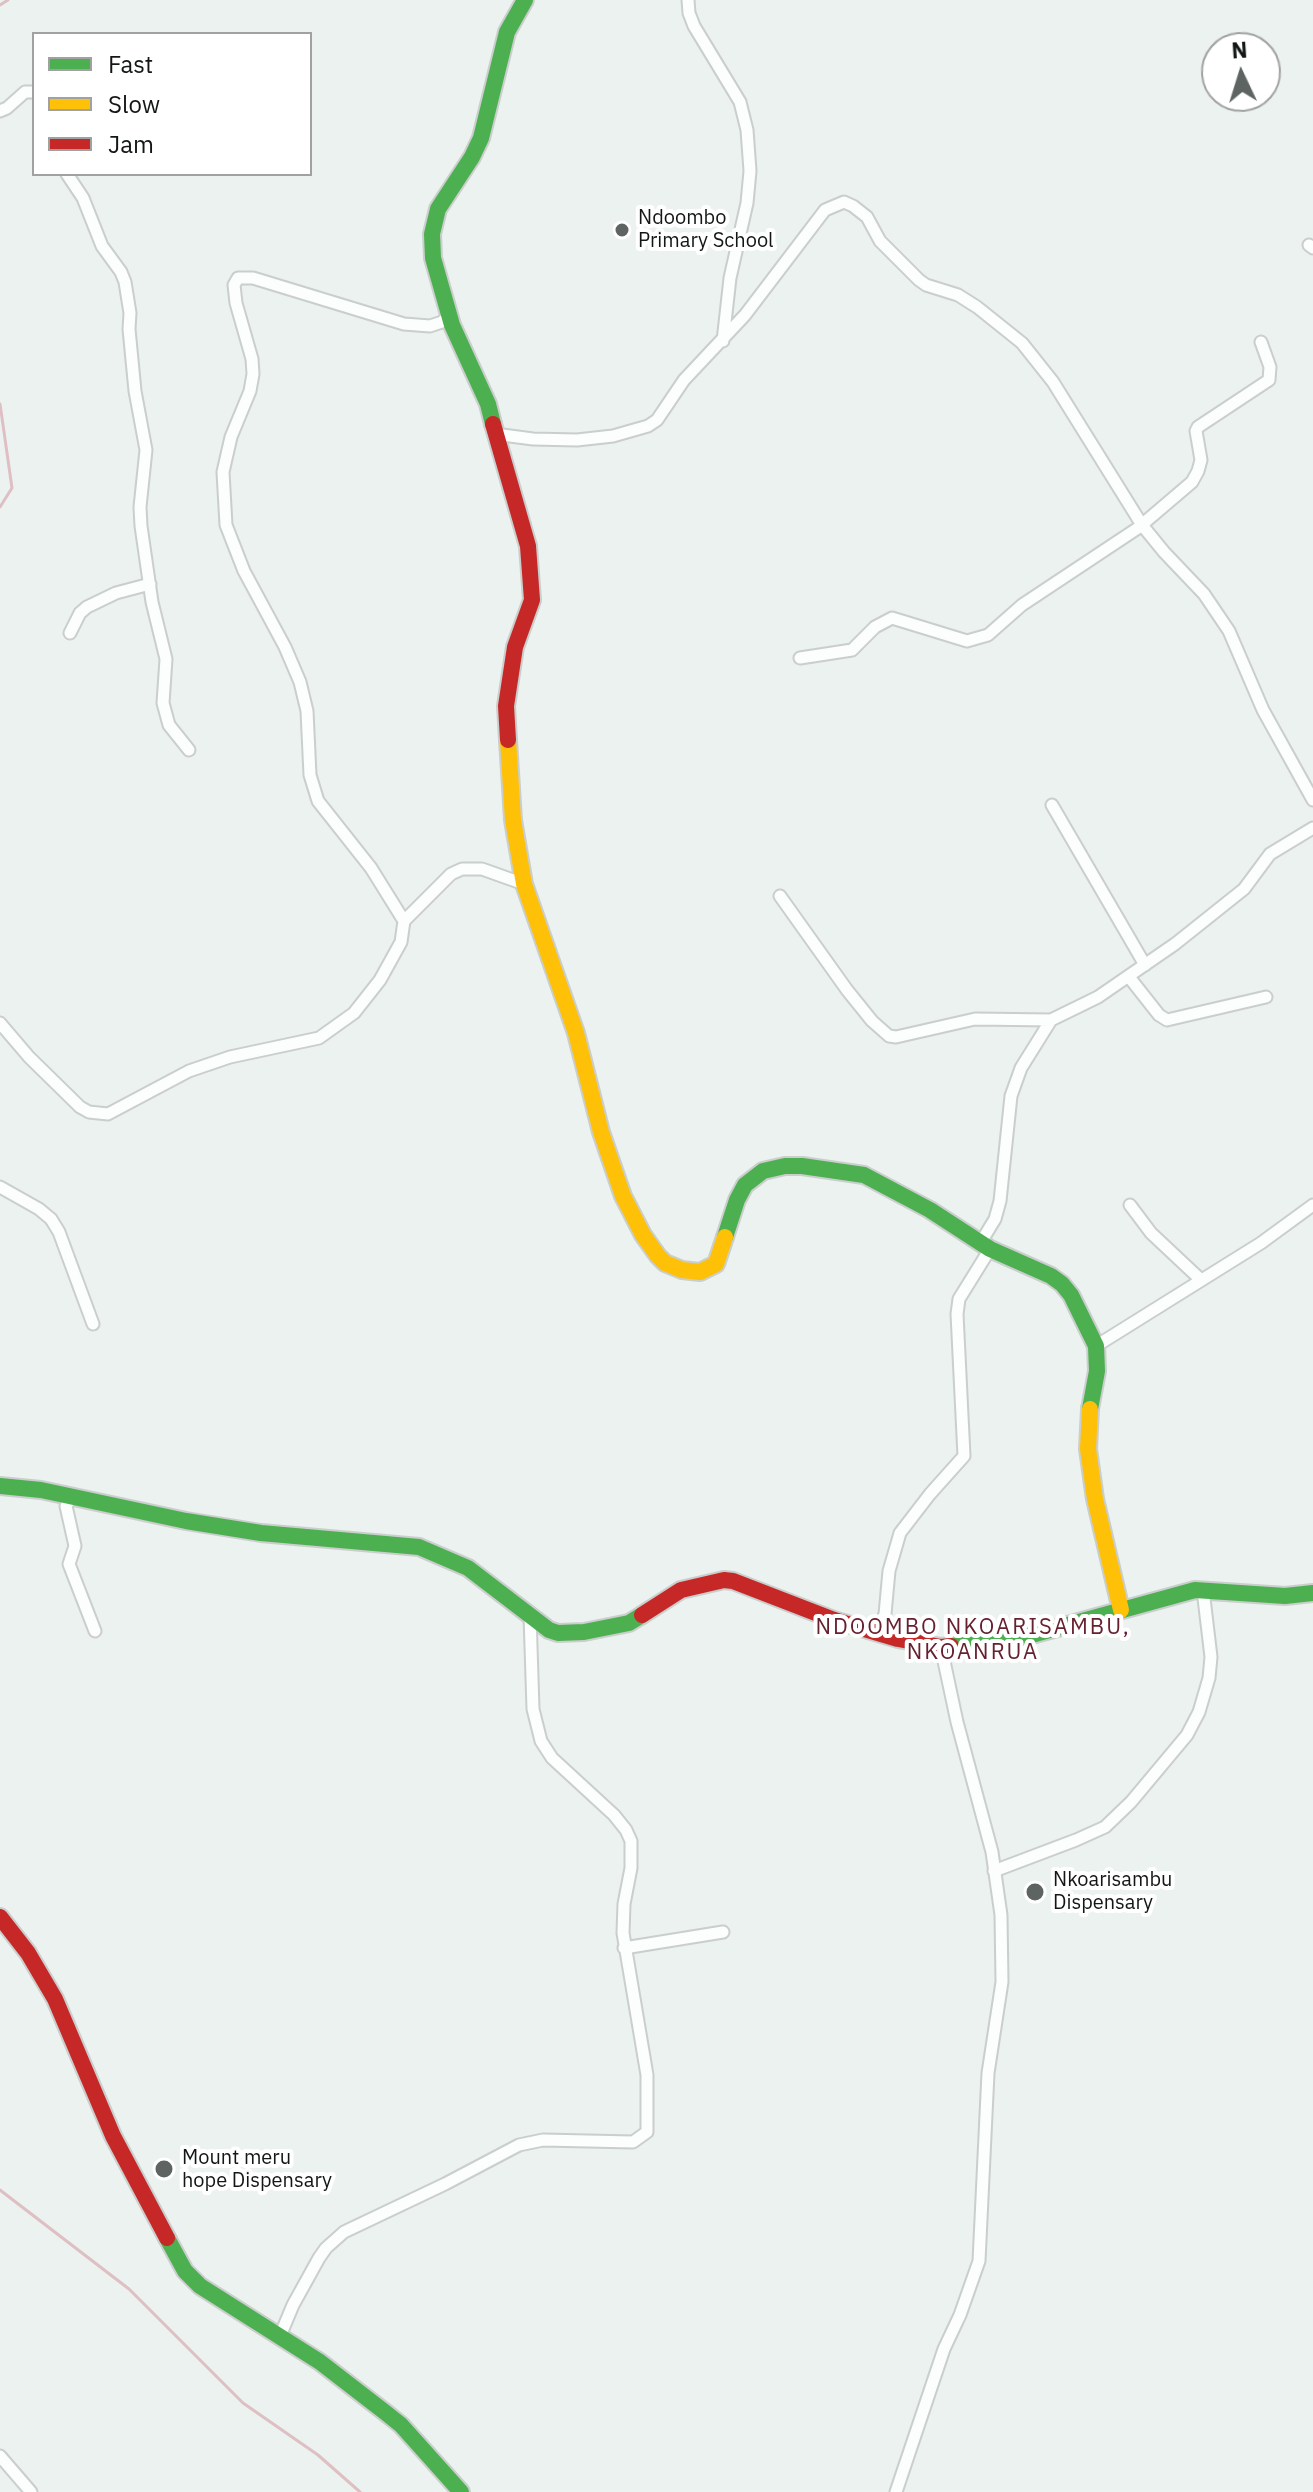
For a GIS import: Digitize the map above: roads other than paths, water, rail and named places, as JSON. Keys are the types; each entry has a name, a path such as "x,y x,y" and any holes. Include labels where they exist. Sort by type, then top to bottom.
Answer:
{"street":[{"path":"525,0 507,32 481,138 438,209 432,234 434,268 448,316 485,393 524,530 533,584 532,600 510,669 506,706 513,820 524,884 576,1033 601,1132 623,1196 643,1235 665,1263 682,1270 700,1272 716,1264 737,1200 745,1185 763,1171 802,1166 864,1175 930,1210 986,1246 1062,1284 1071,1295 1096,1346 1097,1371 1088,1418 1088,1449 1095,1499 1121,1610"},
{"path":"688,0 694,26 740,102 747,130 750,171 747,203 730,278 723,341"},
{"path":"0,111 25,92 32,92"},
{"path":"68,176 83,198 102,246 121,272 127,296 133,377 146,450 140,507 150,584 166,659 163,703 169,725 189,750"},
{"path":"495,434 514,438 577,440 613,436 648,426 657,420 684,380 723,341 825,210 836,203 853,206 867,217 880,241 919,280 964,298 1022,343 1053,382 1142,525 1204,594 1229,631 1263,710 1313,800"},
{"path":"404,921 371,868 318,801 310,775 309,734 300,682 244,571 226,525 223,472 231,437 250,391 253,374 234,285 238,278 253,278 404,324 430,326 448,316"},
{"path":"800,658 852,650 875,627 892,618 958,640 983,638 1022,605 1142,525 1195,478 1201,460 1198,427 1269,380 1270,367 1261,342"},
{"path":"70,633 80,613 87,607 116,593 150,584"},
{"path":"1052,805 1145,965"},
{"path":"780,896 847,990 872,1021 889,1036 975,1019 1051,1020 1098,997 1129,977 1244,889 1270,854 1313,828"},
{"path":"0,1023 29,1057 80,1107 89,1112 108,1114 189,1071 230,1057 319,1038 329,1033 354,1013 380,980 401,942 404,921 451,874 462,869 482,869 524,884"},
{"path":"1129,977 1159,1015 1167,1020 1266,997"},
{"path":"876,1633 885,1614 889,1571 900,1533 964,1456 957,1314 959,1299 986,1246 1000,1201 1011,1096 1021,1068 1051,1020"},
{"path":"0,1187 51,1219 59,1232 93,1324"},
{"path":"1130,1205 1151,1233 1200,1279"},
{"path":"1096,1346 1261,1243 1313,1205"},
{"path":"0,1486 72,1496 186,1521 261,1533 419,1547 468,1568 554,1632 584,1632 629,1623 681,1590 724,1580 876,1633 941,1647 1006,1642 1183,1591 1285,1596 1313,1593"},
{"path":"72,1496 66,1506 75,1546 69,1564 95,1631"},
{"path":"994,1871 1105,1827 1131,1802 1187,1735 1199,1712 1210,1667 1209,1626 1203,1590"},
{"path":"280,2336 319,2258 344,2232 519,2145 543,2140 633,2142 647,2132 647,2075 624,1948 622,1919 631,1868 631,1841 614,1815 552,1758 541,1741 533,1709 530,1615"},
{"path":"896,2492 944,2349 979,2261 988,2073 1003,1972 1001,1915 994,1871 941,1647"},
{"path":"0,1917 51,1990 113,2136 185,2271 200,2286 320,2362 401,2425 461,2492"},
{"path":"624,1948 723,1932"},
{"path":"0,2456 31,2492"}],"waterway":[{"path":"0,5 8,0"},
{"path":"0,404 12,488 0,507"},
{"path":"0,2190 129,2289 243,2403 318,2455 360,2492"}],"place":[{"name":"Ndoombo Primary School","path":"622,230"},
{"name":"Nkoarisambu Dispensary","path":"1035,1892"},
{"name":"Mount meru hope Dispensary","path":"164,2169"}],"district":[{"name":"NDOOMBO NKOARISAMBU, NKOANRUA","path":"973,1640"}]}
